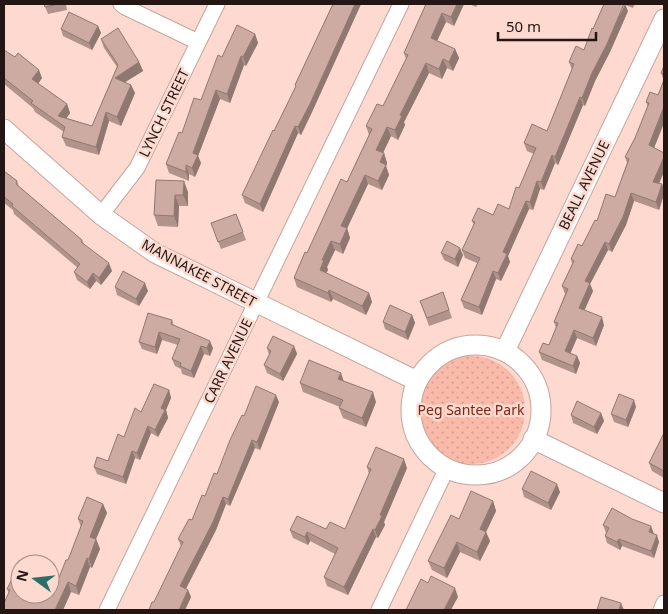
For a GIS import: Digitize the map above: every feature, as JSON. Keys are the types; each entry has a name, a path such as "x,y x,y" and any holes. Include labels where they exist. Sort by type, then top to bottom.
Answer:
{"street":[{"path":"121,4 198,42"},
{"name":"LYNCH STREET","path":"101,215 137,168 217,4"},
{"name":"CARR AVENUE","path":"107,610 401,4"},
{"name":"BEALL AVENUE","path":"505,351 664,20"},
{"name":"MANNAKEE STREET","path":"4,129 101,215 155,254 417,382"},
{"path":"465,345 485,345 505,351 521,363 534,380 540,399 540,420 534,439 522,456 506,468 487,474 467,474 447,468 431,457 418,441 412,421 411,401 417,382 429,364 445,352 465,345"},
{"path":"534,439 664,503"},
{"path":"379,610 447,468"},
{"path":"661,610 664,603"}],"green space":[{"name":"Peg Santee Park","path":"471,356 492,360 509,372 521,389 525,410 521,431 509,448 492,460 471,464 450,460 433,448 421,431 417,410 421,389 433,372 450,360"}],"building":[{"path":"44,4 58,4 45,7"},
{"path":"333,4 355,4 310,104 298,127 295,126 260,204 242,195 296,86"},
{"path":"426,4 457,4 451,17 442,13 431,38 455,49 449,62 443,59 439,69 426,63 400,115 402,116 395,130 387,127 376,150 384,153 380,162 386,165 378,181 365,175 341,226 347,228 340,244 331,241 322,260 324,260 320,270 369,293 362,306 329,290 328,293 294,278 341,179 347,182 372,129 366,126 377,104 383,106 408,55 404,53"},
{"path":"604,4 624,4 582,98 580,97 555,157 552,155 541,182 537,181 530,202 526,201 503,252 507,254 498,273 493,271 479,307 461,300 480,258 462,250 475,222 472,221 478,208 493,215 498,204 509,209 516,187 519,188 536,148 524,143 532,124 547,131 574,64 569,62 576,46 584,50"},
{"path":"69,12 98,26 89,43 61,29"},
{"path":"237,25 255,34 243,57 241,56 227,94 216,90 193,153 198,155 192,168 186,165 186,172 166,164 179,132 182,133 194,98 201,100 218,55 222,57"},
{"path":"118,28 139,62 115,78 131,85 117,117 106,112 96,147 62,137 65,127 31,103 33,101 4,78 4,50 15,57 18,53 39,70 32,79 67,104 58,116 92,126 118,65 101,39"},
{"path":"664,80 664,110 649,145 664,153 653,182 662,184 656,202 631,193 623,217 609,244 605,242 585,281 590,283 579,308 602,317 593,338 574,330 565,351 577,356 573,366 539,352 543,343 549,345 558,323 554,322 568,289 562,286 574,261 571,259 578,244 582,246 595,220 597,221 606,194 615,197 629,159 625,157 649,103 646,102 650,92 658,95"},
{"path":"4,171 17,181 16,184 82,240 81,242 109,263 99,278 93,273 87,282 74,272 80,264 4,197"},
{"path":"156,180 184,181 183,195 175,195 174,216 154,215"},
{"path":"236,214 243,232 218,242 211,223"},
{"path":"447,241 460,248 455,259 441,253"},
{"path":"123,271 145,283 136,299 115,287"},
{"path":"443,292 449,310 427,318 420,301"},
{"path":"390,305 412,315 405,332 383,322"},
{"path":"148,313 172,320 171,324 210,341 207,348 201,346 191,371 180,366 181,363 172,359 180,339 159,332 155,347 139,342"},
{"path":"273,336 294,346 280,374 264,365 271,351 267,348"},
{"path":"309,360 341,373 338,379 373,392 362,418 339,408 343,400 300,383"},
{"path":"154,384 169,390 161,408 165,410 155,430 148,426 137,453 132,451 123,477 94,467 97,457 108,461 118,434 124,437 135,408 141,412"},
{"path":"256,386 276,395 257,442 252,440 228,499 223,497 213,522 180,586 188,590 179,610 149,610 183,542 178,539 189,519 192,520 202,495 205,496 214,473 217,474 230,440 242,415 244,416"},
{"path":"619,394 634,400 626,420 611,414"},
{"path":"577,401 601,413 594,427 571,415"},
{"path":"664,433 664,471 649,463"},
{"path":"376,447 404,459 380,515 382,516 375,530 373,529 344,587 324,577 338,548 307,532 305,537 290,530 297,516 326,529 330,522 345,529 371,469 367,467"},
{"path":"531,471 557,484 548,503 522,489"},
{"path":"471,491 493,501 480,529 486,532 477,552 457,542 444,568 428,561 451,515 459,519"},
{"path":"87,497 103,504 90,537 96,539 89,559 87,558 76,586 68,582 60,599 60,575 83,521 78,519"},
{"path":"612,508 632,519 651,526 649,532 657,535 651,551 619,539 617,542 605,536 609,528 603,525"},
{"path":"431,576 455,588 444,610 406,610 421,579 428,583"},
{"path":"10,590 10,604 58,604 55,610 4,610 4,603"},
{"path":"601,597 621,603 619,610 597,610"}]}
